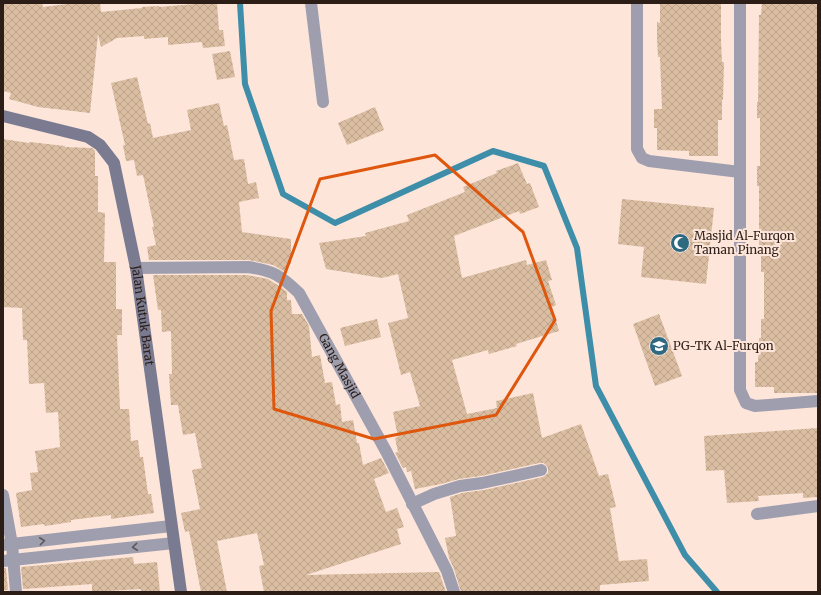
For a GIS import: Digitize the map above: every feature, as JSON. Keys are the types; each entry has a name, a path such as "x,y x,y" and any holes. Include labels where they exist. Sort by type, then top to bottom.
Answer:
{"street":[{"path":"311,3 323,102"},
{"path":"637,3 637,149 642,158 649,161 740,172"},
{"path":"740,3 740,390 746,403 755,406 818,401"},
{"name":"Jalan Kutuk Barat","path":"3,116 88,137 100,145 114,163 136,268 181,592"},
{"name":"Gang Masjid","path":"136,268 248,267 265,269 282,277 299,293 387,453 447,570 454,592"},
{"path":"412,504 434,494 460,486 482,483 541,470"},
{"path":"3,495 8,544 8,561 16,592"},
{"path":"757,514 818,506"},
{"path":"8,544 171,526"},
{"path":"8,561 174,543"}],"highlighted area":[{"path":"435,155 523,232 555,320 496,415 374,439 274,409 271,311 320,179"}],"building":[{"path":"3,3 42,3 43,7 75,3 100,3 101,12 142,7 217,3 219,30 223,30 225,46 203,48 202,42 168,45 168,37 144,39 144,36 117,38 101,47 98,34 90,113 38,107 9,99 11,93 3,91"},
{"path":"660,3 721,3 722,62 724,62 722,120 718,120 718,156 689,156 689,151 657,150 657,128 654,128 654,109 662,109 660,57 658,57 657,39 657,22 660,23"},
{"path":"762,3 818,3 818,393 774,393 774,387 755,387 755,362 758,362 759,338 761,338 761,319 764,319 764,272 761,272 761,252 759,252 759,186 757,186 757,166 760,166 760,118 757,118 759,15 761,15"},
{"path":"230,51 235,77 217,80 212,54"},
{"path":"137,77 148,124 150,123 153,138 191,130 187,110 219,103 224,126 227,125 234,160 244,159 248,184 256,182 259,198 239,202 242,232 291,239 291,264 287,264 287,273 273,265 249,260 149,260 147,247 156,245 152,227 154,227 143,175 137,176 134,160 126,161 123,145 125,145 111,83"},
{"path":"375,107 384,130 347,145 338,123"},
{"path":"3,139 65,147 92,148 95,151 95,176 98,176 98,212 105,213 104,262 116,262 116,309 122,309 122,335 117,335 120,409 129,409 131,441 138,440 140,457 143,457 148,494 151,494 154,513 111,519 111,515 71,520 71,522 45,526 44,524 21,527 16,493 32,490 30,473 38,472 35,451 60,447 58,412 46,413 44,383 29,384 27,340 23,340 22,308 3,307"},
{"path":"518,163 527,184 530,183 539,207 520,214 519,211 454,236 462,278 526,260 527,265 546,260 552,280 548,281 556,305 552,307 559,331 489,354 488,350 452,360 467,414 497,408 496,401 533,393 542,438 581,424 599,476 608,474 616,507 610,508 619,561 647,559 649,581 600,585 600,592 461,592 449,558 445,538 456,536 450,497 462,493 484,490 543,477 548,473 548,468 544,463 539,463 415,489 411,471 407,472 406,467 403,468 395,453 398,452 395,438 398,437 393,412 420,406 410,372 401,375 388,323 408,318 398,274 382,278 326,269 319,243 366,236 365,233 409,221 407,215 465,192 463,187 497,173 496,171"},
{"path":"622,199 714,208 706,284 641,277 644,247 618,244"},
{"path":"153,275 247,275 268,279 287,292 287,300 291,300 292,314 302,314 309,326 312,357 320,355 325,383 332,382 336,405 340,404 342,422 353,420 363,465 381,458 389,473 374,479 386,512 397,508 404,527 397,529 401,544 306,575 439,572 446,592 264,592 259,566 264,565 257,533 217,541 227,592 201,592 189,531 185,532 181,513 200,509 192,470 202,468 195,433 183,435 178,405 171,405 169,374 172,374 171,331 162,332 161,310 158,310"},
{"path":"659,314 682,376 655,386 633,324"},
{"path":"377,319 381,337 345,346 340,328"},
{"path":"817,428 818,497 803,498 803,493 758,496 759,501 727,503 724,470 706,471 704,436"},
{"path":"133,557 134,564 157,562 160,592 141,592 141,589 92,592 92,584 23,589 21,567"},
{"path":"3,568 6,568 8,590 3,590"}],"waterway":[{"path":"240,3 245,84 283,194 335,223 493,151 544,166 577,248 596,386 685,555 717,592"}],"place":[{"name":"Masjid Al-Furqon Taman Pinang","path":"680,243"},
{"name":"PG-TK Al-Furqon","path":"659,346"}]}
